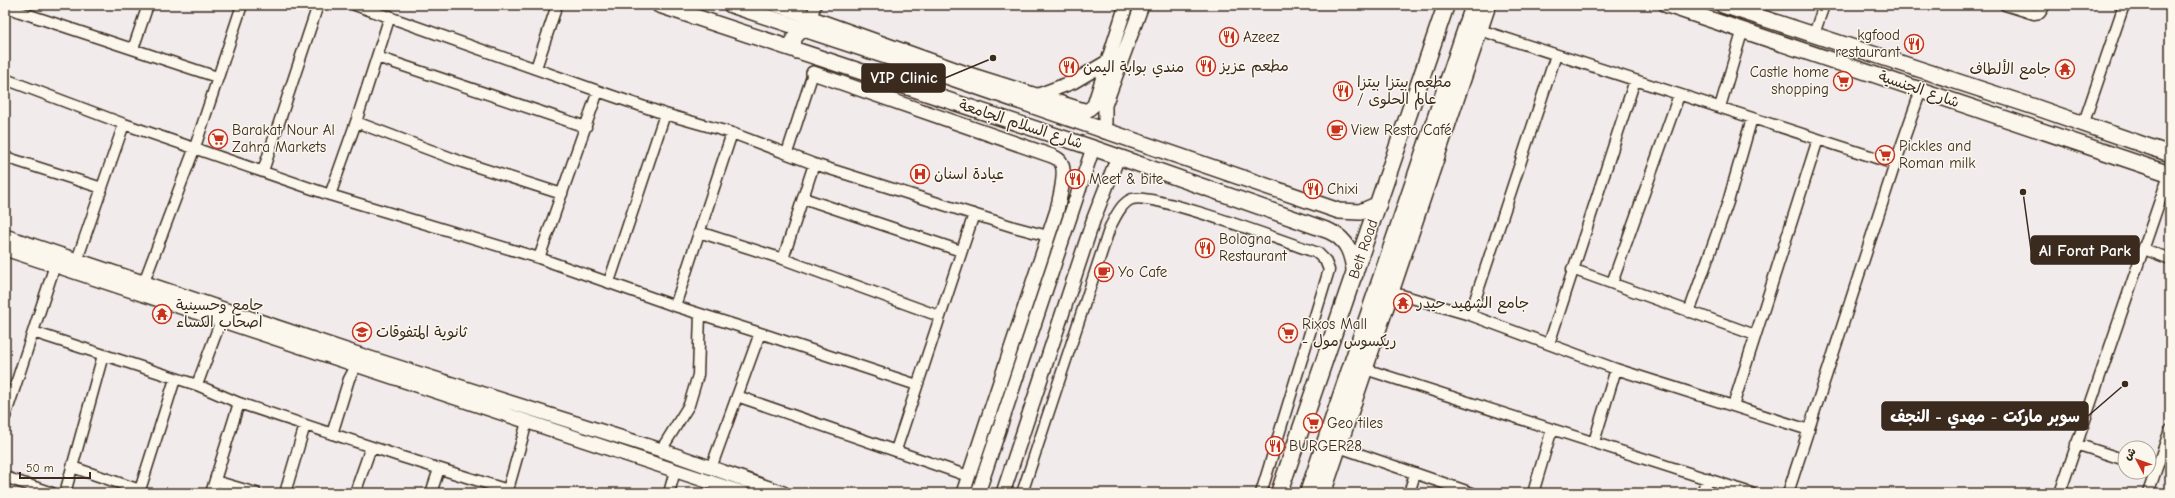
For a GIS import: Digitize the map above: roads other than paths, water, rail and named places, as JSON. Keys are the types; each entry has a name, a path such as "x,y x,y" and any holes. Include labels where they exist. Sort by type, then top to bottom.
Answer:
{"main road":[{"name":"شارع السلام الجامعة","path":"659,5 1093,148 1329,231 1345,242 1350,250 1355,275"},
{"name":"شارع السلام الجامعة","path":"731,5 773,12 803,30 949,77 1105,132 1350,213 1360,212 1378,204"},
{"name":"Belt Road","path":"1280,493 1446,5"},
{"name":"Belt Road","path":"1308,493 1332,445 1359,366 1473,28 1474,5"},
{"path":"1473,28 1488,5"},
{"name":"شارع الجنسية","path":"1668,5 2170,174"},
{"name":"شارع الجنسية","path":"1723,5 2035,107 2083,125 2170,154"},
{"path":"797,51 793,41 798,32 803,30 814,11"},
{"path":"764,39 771,32 773,12"},
{"path":"949,77 969,74"},
{"path":"2026,126 2035,107"},
{"path":"2049,133 2056,114"},
{"path":"1300,220 1306,199"},
{"path":"1323,493 1332,445"}],"street":[{"path":"133,49 148,5"},
{"path":"144,282 195,147 242,5"},
{"path":"263,171 318,5"},
{"path":"355,5 366,6 598,91 665,114 732,133 814,164 1048,236"},
{"path":"536,68 557,5"},
{"path":"1105,132 1098,111 1108,62 1126,5"},
{"path":"1098,111 1106,101 1142,5"},
{"path":"1814,34 1824,5"},
{"path":"2005,5 2034,14 2040,13 2045,5"},
{"path":"2083,125 2124,5"},
{"path":"5,7 218,77"},
{"path":"773,12 814,11 969,74 1084,111 1098,111"},
{"path":"330,195 356,122 390,16"},
{"path":"1473,28 1895,164"},
{"path":"1720,107 1743,29"},
{"path":"1470,315 1556,55"},
{"path":"377,57 586,127"},
{"path":"1036,96 1073,82 1108,62"},
{"path":"787,153 813,73 1052,156 1060,161 1063,168 1063,180 1057,210 963,493"},
{"path":"5,79 124,124 195,147 330,195 539,258 674,306 917,385"},
{"path":"1549,344 1572,269 1635,80"},
{"path":"1788,493 1895,164 1921,90"},
{"path":"539,258 598,91"},
{"path":"1612,283 1679,94"},
{"path":"609,282 665,114"},
{"path":"1689,312 1728,202 1752,118"},
{"path":"356,122 462,162 562,194"},
{"path":"77,260 124,124"},
{"path":"674,306 732,133"},
{"path":"1733,406 1818,139"},
{"path":"978,493 1093,148"},
{"path":"5,157 102,188"},
{"path":"1003,493 1094,218 1118,157"},
{"path":"783,259 814,164"},
{"path":"2060,493 2170,174"},
{"path":"803,198 962,251"},
{"path":"1022,493 1110,227 1118,212 1131,200 1145,198 1186,208 1318,253 1325,260 1330,270 1261,493"},
{"path":"896,450 939,316 974,214"},
{"path":"699,232 783,259 939,316"},
{"path":"5,236 389,364 661,450 783,493"},
{"path":"1059,250 1067,246 1073,246 1078,249 1081,257"},
{"path":"5,249 743,493"},
{"path":"2144,249 2170,259"},
{"path":"5,417 9,390 33,332 55,265"},
{"path":"1572,269 1755,335"},
{"path":"1384,291 1470,315 1616,369 1808,430"},
{"path":"661,450 689,405 698,375 700,314"},
{"path":"197,385 221,320"},
{"path":"33,332 197,385 239,402 305,425 508,491 527,422"},
{"path":"711,468 760,333"},
{"path":"65,493 103,355"},
{"path":"332,434 349,379 356,366"},
{"path":"1359,366 1751,493"},
{"path":"1594,442 1616,369"},
{"path":"72,468 139,492 175,379"},
{"path":"738,396 968,476"},
{"path":"211,493 239,402"},
{"path":"285,493 305,425"},
{"path":"1532,493 1552,429"},
{"path":"2157,458 2170,430"},
{"path":"2076,444 2117,457"},
{"path":"1332,445 1472,493"},
{"path":"355,493 371,447"},
{"path":"431,493 439,469"},
{"path":"668,493 675,471"},
{"path":"1409,493 1415,474"},
{"path":"5,477 52,493"},
{"path":"1702,493 1707,478"},
{"path":"2148,493 2150,480"},
{"path":"215,481 256,493"}],"place":[{"name":"Azeez","path":"1229,37"},
{"name":"kgfood restaurant","path":"1914,44"},
{"name":"VIP Clinic","path":"993,58"},
{"name":"مطعم عزيز","path":"1206,66"},
{"name":"مندي بوابة اليمن","path":"1069,67"},
{"name":"جامع الألطاف","path":"2065,69"},
{"name":"Castle home shopping","path":"1843,81"},
{"name":"مطعم بيتزا بيتزا / عالم الحلوى","path":"1343,91"},
{"name":"View Resto Café","path":"1337,130"},
{"name":"Barakat Nour Al Zahra Markets","path":"218,139"},
{"name":"Pickles and Roman milk","path":"1885,155"},
{"name":"عيادة اسنان","path":"920,174"},
{"name":"Meet & bite","path":"1075,179"},
{"name":"Chixi","path":"1313,189"},
{"name":"Al Forat Park","path":"2023,192"},
{"name":"Bologna Restaurant","path":"1205,248"},
{"name":"Yo Cafe","path":"1104,272"},
{"name":"جامع الشهيد حيدر","path":"1403,303"},
{"name":"جامع وحسينية اصحاب الكساء","path":"162,314"},
{"name":"ثانوية المتفوقات","path":"362,332"},
{"name":"Rixos Mall - ريكسوس مول","path":"1288,333"},
{"name":"سوبر ماركت - مهدي - النجف","path":"2125,384"},
{"name":"Geo tiles","path":"1313,423"},
{"name":"BURGER28","path":"1275,446"}]}
